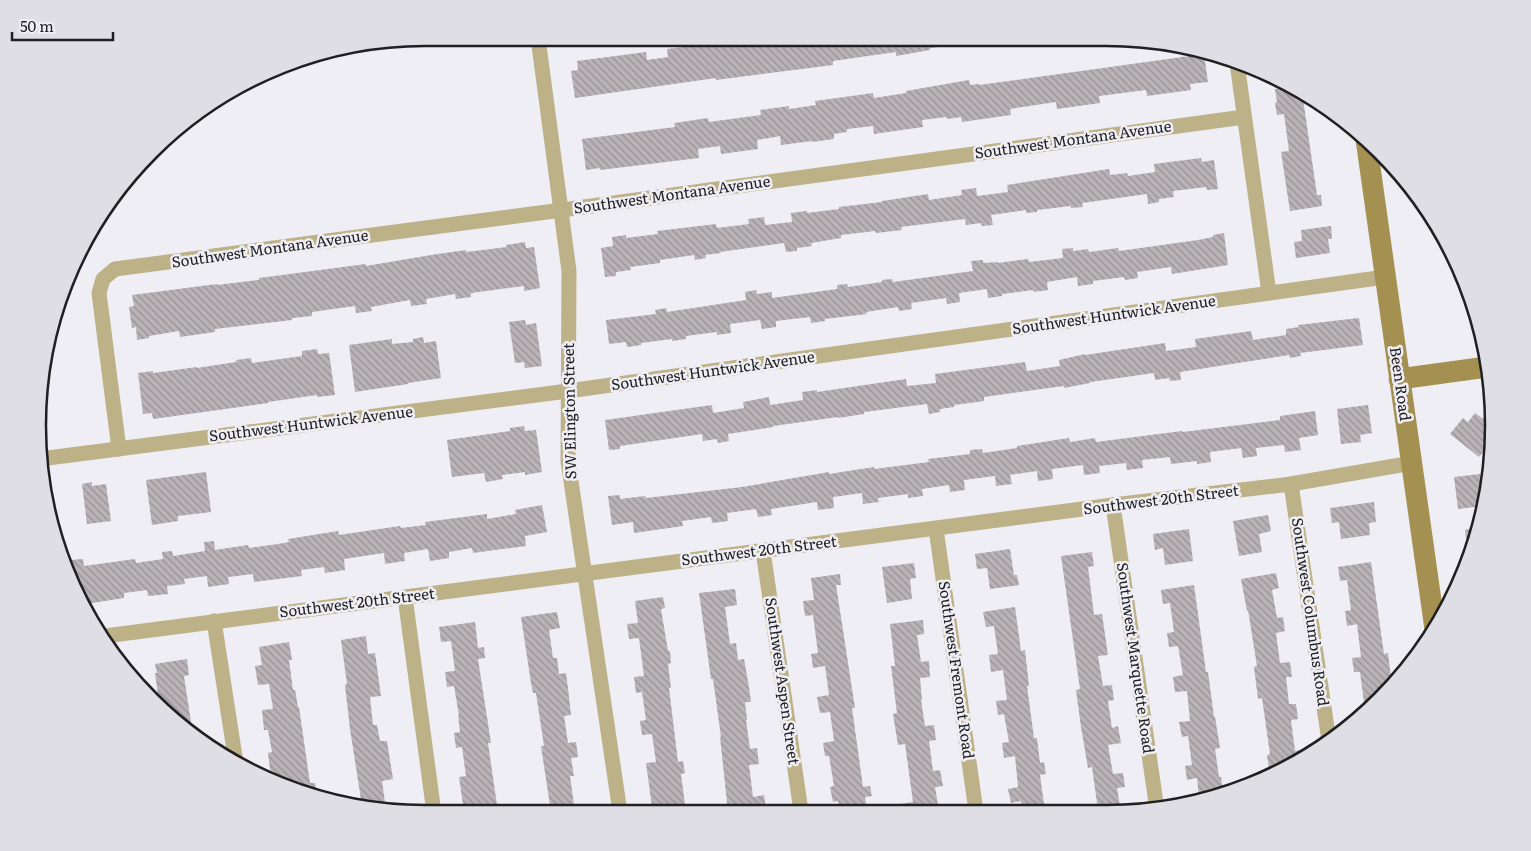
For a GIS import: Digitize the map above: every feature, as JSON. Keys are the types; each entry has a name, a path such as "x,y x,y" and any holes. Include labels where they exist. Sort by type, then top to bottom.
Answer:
{"street":[{"name":"SW Elington Street","path":"539,46 569,271 568,460 619,805"},
{"path":"1237,70 1268,293"},
{"name":"Southwest Montana Avenue","path":"120,449 98,293 102,279 115,269 1244,117"},
{"name":"Been Road","path":"1368,151 1433,616"},
{"name":"Southwest Huntwick Avenue","path":"48,458 568,391 1385,277"},
{"path":"1399,379 1480,368"},
{"name":"Southwest 20th Street","path":"110,635 1291,484 1412,463"},
{"name":"Southwest Columbus Road","path":"1291,484 1328,732"},
{"name":"Southwest Marquette Road","path":"1113,506 1157,802"},
{"name":"Southwest Fremont Road","path":"936,529 975,805"},
{"name":"Southwest Aspen Street","path":"764,551 800,805"},
{"path":"405,597 433,805"},
{"path":"214,622 234,753"}],"building":[{"path":"692,46 947,46 896,56 896,52 833,61 833,65 716,80 716,78 575,98 571,71 578,70 577,61 646,52 647,60 668,57 667,49"},
{"path":"1189,56 1205,59 1208,82 1190,84 1191,90 1147,96 1146,90 1099,96 1100,103 1057,109 1056,102 1010,109 1011,115 962,122 961,117 922,120 923,127 874,134 873,126 847,129 847,132 834,134 834,139 812,142 781,145 780,136 757,140 758,149 721,154 720,146 698,149 699,158 586,170 582,139 675,127 674,123 708,118 709,122 761,115 760,110 789,106 789,109 816,105 815,101 873,93 874,98 969,80 970,85"},
{"path":"1275,89 1279,89 1303,102 1317,195 1321,195 1322,206 1290,211 1281,152 1289,151 1284,114 1277,115"},
{"path":"1201,158 1202,162 1214,160 1218,189 1207,190 1206,187 1173,191 1174,197 1159,199 1159,202 1148,204 1147,194 1082,203 1083,207 1071,208 1071,206 1037,210 1037,212 1026,213 1026,210 991,215 993,225 982,226 981,223 966,225 965,219 901,227 902,230 841,235 841,238 811,243 812,246 797,248 797,251 786,252 784,243 720,252 705,255 706,258 695,260 694,255 660,260 660,263 630,267 631,270 616,272 616,276 605,277 601,248 613,246 612,237 626,235 626,238 658,234 657,231 716,224 717,228 749,224 748,219 764,217 765,225 792,222 791,213 839,209 839,207 928,194 929,200 962,195 961,190 976,188 977,196 1008,192 1007,185 1109,169 1110,175 1127,173 1128,176 1155,172 1154,164"},
{"path":"1331,226 1332,239 1328,239 1330,253 1296,258 1294,242 1302,241 1301,230"},
{"path":"1224,233 1228,265 1172,274 1171,267 1137,272 1138,278 1125,280 1124,277 1093,281 1093,284 1078,286 1077,277 1047,282 1048,290 1002,294 1002,296 988,298 987,289 959,293 960,302 947,304 946,298 911,303 912,309 899,311 898,307 811,323 810,317 776,321 776,327 762,329 760,320 730,324 731,333 717,335 717,332 686,336 686,339 641,343 641,345 627,347 626,342 609,344 606,320 656,314 655,310 666,308 667,312 746,300 745,292 756,290 757,294 772,292 772,298 837,289 837,285 847,284 848,287 882,282 882,280 892,279 893,282 973,271 971,261 983,260 983,263 998,263 1028,259 1029,262 1063,258 1062,249 1073,248 1073,251 1088,249 1089,252 1118,248 1119,251 1198,240"},
{"path":"525,242 526,248 534,247 540,288 524,291 524,286 471,293 471,297 456,299 455,294 426,299 427,304 411,306 410,300 371,307 372,311 356,313 355,306 312,312 312,316 292,318 292,320 215,329 215,332 180,337 179,331 137,340 136,327 132,328 129,307 134,306 132,295 259,280 259,278 366,264 366,266 466,250 466,252 507,247 506,245"},
{"path":"1359,318 1363,345 1300,353 1301,356 1290,358 1289,355 1180,372 1181,380 1170,381 1169,378 1155,380 1154,373 1090,382 1064,388 1064,386 984,397 984,401 954,405 954,407 940,409 940,412 929,414 927,404 728,434 729,441 718,443 717,439 703,441 702,434 620,446 620,449 609,450 605,420 712,405 713,413 744,408 743,402 769,397 770,405 803,400 802,392 817,390 817,392 906,379 907,386 936,383 935,374 1025,362 1027,371 1060,366 1059,360 1085,354 1165,343 1166,351 1196,347 1195,339 1251,331 1253,340 1286,335 1286,329 1299,327 1298,325"},
{"path":"525,320 526,325 536,323 542,366 525,368 524,362 515,363 509,322"},
{"path":"423,337 424,343 436,341 441,378 355,392 349,345 392,339 392,344 413,342 413,339"},
{"path":"317,349 318,354 329,353 335,395 317,397 317,395 153,419 152,413 143,414 138,373 197,368 251,358 252,363 302,356 302,351"},
{"path":"1368,405 1372,433 1360,435 1361,442 1341,444 1337,409"},
{"path":"1315,411 1318,435 1299,438 1301,450 1285,452 1284,445 1256,448 1257,456 1243,458 1241,448 1210,452 1211,462 1197,464 1197,461 1171,464 1170,457 1142,460 1143,468 1127,470 1126,463 1099,466 1100,473 1084,475 1083,465 1052,469 1053,479 1038,481 1037,471 1010,475 1012,484 996,486 995,476 964,480 965,490 950,492 949,485 922,489 923,496 908,498 908,494 878,498 879,502 863,504 862,493 833,497 834,508 818,510 817,502 771,509 772,515 758,517 756,509 727,513 728,521 712,523 711,517 682,521 683,526 634,533 633,522 612,525 608,496 620,495 620,499 645,496 646,498 742,487 829,472 829,474 874,467 874,469 929,462 928,459 970,454 970,450 982,449 983,453 1069,438 1070,442 1095,438 1096,442 1280,420 1280,416"},
{"path":"1475,413 1485,420 1484,451 1479,457 1450,434 1463,418 1468,422"},
{"path":"524,426 525,431 536,430 542,472 525,475 525,472 502,475 503,479 486,482 484,473 452,477 447,440 510,431 510,428"},
{"path":"206,472 211,512 178,516 178,521 152,525 146,480"},
{"path":"1480,474 1481,481 1475,507 1458,509 1454,477"},
{"path":"92,482 92,486 106,484 111,521 87,524 82,484"},
{"path":"1374,502 1376,522 1369,523 1370,535 1341,539 1339,522 1332,523 1330,508"},
{"path":"542,505 547,532 525,536 526,546 473,553 472,548 449,552 449,558 430,561 428,549 404,553 405,561 385,564 384,553 344,559 345,570 325,573 324,567 301,570 302,576 254,582 253,574 228,577 229,584 208,587 207,576 184,579 185,584 167,586 168,594 148,596 147,590 124,593 124,598 91,603 75,571 72,560 83,559 84,566 135,559 136,563 163,559 162,552 172,551 173,556 205,551 204,542 214,541 215,550 248,545 249,548 289,542 288,539 338,531 339,535 400,526 401,528 426,525 425,522 487,514 487,519 516,514 515,510"},
{"path":"1268,515 1271,531 1259,534 1262,552 1239,556 1233,521"},
{"path":"1189,529 1193,561 1165,565 1163,548 1155,550 1153,534"},
{"path":"1470,529 1467,542 1465,530"},
{"path":"1010,549 1014,575 1017,575 1019,585 990,589 987,568 977,569 975,554"},
{"path":"1092,552 1094,566 1088,567 1094,615 1102,614 1108,655 1098,656 1103,686 1112,685 1114,700 1108,701 1112,728 1118,726 1121,743 1108,745 1113,774 1123,773 1125,787 1117,788 1120,804 1097,805 1092,767 1088,768 1076,690 1080,689 1061,556"},
{"path":"1371,562 1384,654 1388,653 1391,676 1364,703 1360,672 1354,672 1352,658 1361,657 1357,624 1347,626 1345,611 1351,610 1347,580 1340,581 1338,567"},
{"path":"914,563 916,578 910,579 912,599 887,603 882,567"},
{"path":"1276,573 1279,588 1272,590 1277,618 1283,617 1285,631 1276,633 1280,663 1290,662 1292,677 1286,677 1289,704 1296,704 1298,719 1291,720 1295,751 1302,750 1269,768 1267,755 1270,754 1262,698 1258,699 1254,667 1257,666 1241,579"},
{"path":"840,574 841,585 836,585 855,708 852,708 863,787 870,786 872,796 865,797 866,805 839,805 838,801 833,802 830,787 834,786 829,756 825,756 823,743 834,741 830,712 820,713 817,697 829,695 825,666 813,668 811,654 818,653 813,615 805,616 803,601 814,600 811,578"},
{"path":"1194,585 1206,672 1208,672 1220,748 1215,749 1222,786 1199,793 1197,778 1187,780 1185,766 1192,765 1188,736 1182,737 1179,722 1190,721 1187,691 1175,692 1173,677 1183,675 1178,646 1169,647 1167,633 1174,632 1170,603 1163,604 1161,590"},
{"path":"735,589 737,605 725,607 730,644 736,643 738,660 744,659 751,702 745,702 750,749 757,748 759,764 749,765 753,797 764,795 765,805 727,805 721,737 699,593"},
{"path":"663,597 665,608 661,609 671,663 668,664 671,688 669,688 678,762 683,761 685,773 681,774 685,805 652,805 646,763 656,762 652,734 642,735 640,721 646,720 642,692 636,693 634,677 644,676 639,638 629,639 627,624 638,623 635,601"},
{"path":"1015,607 1021,651 1025,650 1029,686 1027,686 1034,738 1037,738 1040,763 1044,762 1046,774 1040,775 1044,805 1021,805 1021,801 1011,803 1008,789 1018,787 1015,756 1004,758 1002,743 1009,742 1004,714 998,715 996,701 1007,700 1003,670 991,672 989,655 998,654 994,626 986,627 983,612"},
{"path":"557,612 560,628 549,630 553,658 557,658 559,674 566,673 571,715 564,716 568,743 576,742 578,757 571,758 574,776 570,776 574,805 550,805 541,746 544,746 536,693 533,693 531,683 521,617"},
{"path":"923,620 924,634 917,635 921,662 929,661 930,677 920,678 921,700 925,726 934,725 936,740 929,741 933,771 940,770 943,786 935,787 938,805 893,805 913,802 905,744 898,745 893,714 897,713 891,666 895,666 890,624"},
{"path":"475,622 478,648 484,647 485,658 478,659 491,743 488,743 497,805 463,805 459,777 466,776 462,747 456,748 454,733 460,732 459,715 454,686 447,687 445,672 455,671 451,641 441,642 439,627"},
{"path":"366,636 368,654 375,653 381,696 370,697 373,725 377,725 380,741 387,741 393,779 382,781 385,803 361,799 350,729 345,685 347,684 341,640"},
{"path":"289,642 293,690 295,690 299,707 310,783 315,783 316,789 270,772 268,753 272,752 268,730 264,730 262,710 273,709 269,684 258,685 255,666 262,665 259,647"},
{"path":"187,659 189,675 184,676 191,723 158,695 155,664"}]}
